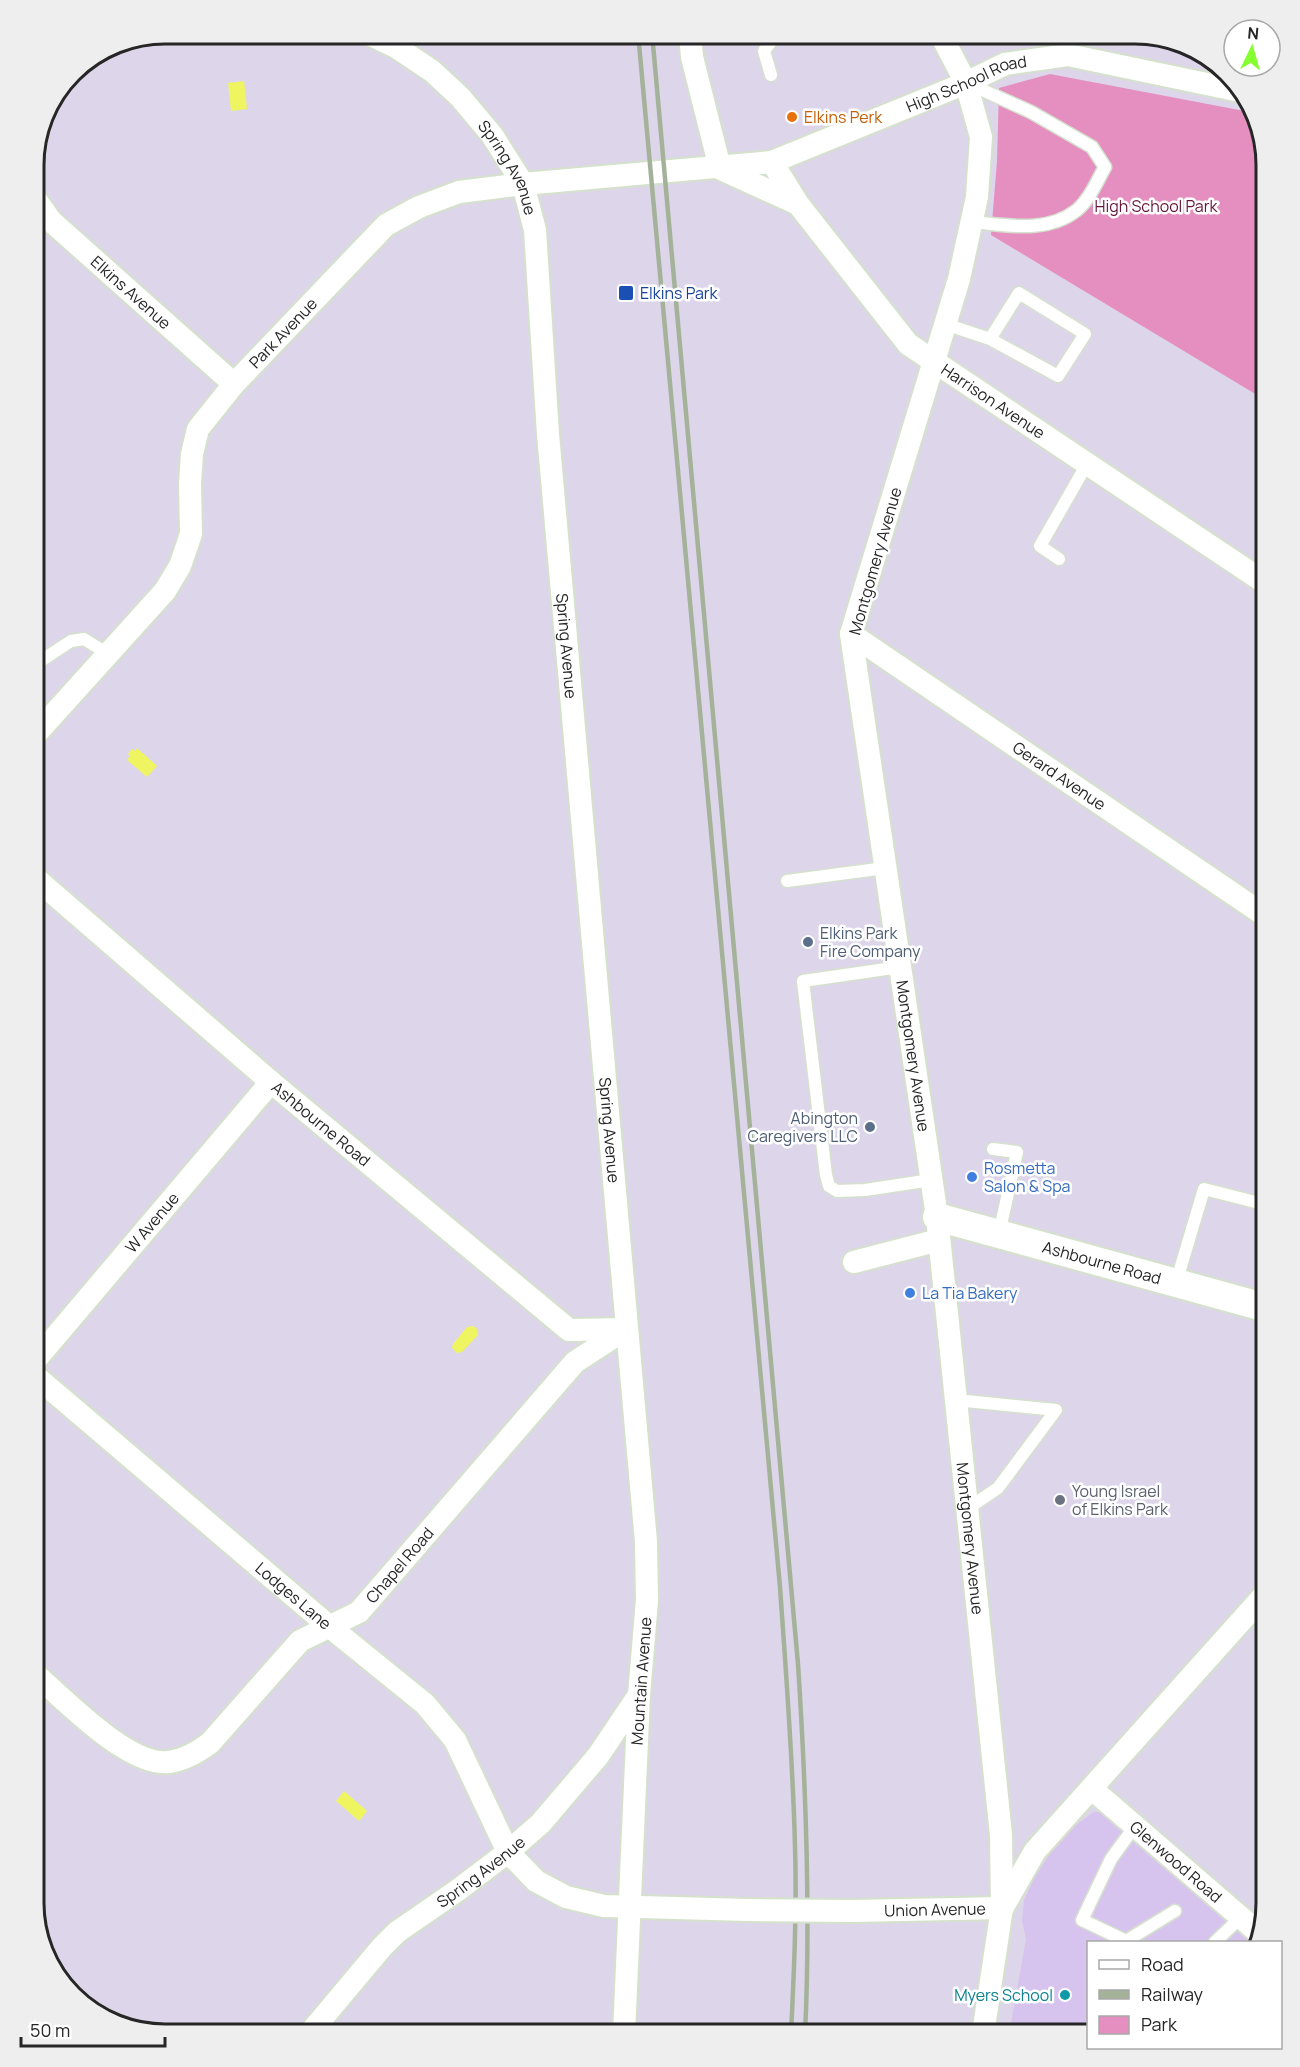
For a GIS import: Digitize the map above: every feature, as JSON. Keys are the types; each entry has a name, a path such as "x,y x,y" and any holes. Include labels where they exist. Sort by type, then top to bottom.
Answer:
{"street":[{"name":"Spring Avenue","path":"390,44 432,71 460,98 492,135 523,184 535,230 548,434 626,1329"},
{"path":"691,44 692,57 720,168 798,204"},
{"name":"Montgomery Avenue","path":"946,44 966,82 981,137 977,197 959,279 851,634 938,1229 1001,1835 1002,1908 985,2024"},
{"name":"High School Road","path":"772,162 1005,64 1068,55 1229,89"},
{"name":"Park Avenue","path":"44,725 165,591 180,566 191,534 190,483 192,454 198,429 234,384 386,225 419,207 459,192 523,184 772,162"},
{"name":"Harrison Avenue","path":"772,162 798,204 908,344 1256,577"},
{"name":"Elkins Avenue","path":"44,211 51,221 234,384"},
{"name":"Gerard Avenue","path":"851,634 1256,910"},
{"name":"Ashbourne Road","path":"44,886 271,1082 569,1330 626,1329"},
{"name":"W Avenue","path":"44,1350 271,1082"},
{"name":"Ashbourne Road","path":"854,1262 938,1229 999,1234 1256,1305"},
{"name":"Chapel Road","path":"44,1682 112,1741 145,1758 167,1762 185,1757 210,1743 300,1641 359,1612 575,1362 626,1329"},
{"name":"Mountain Avenue","path":"624,2023 639,1695 647,1600 646,1542 626,1329"},
{"name":"Lodges Lane","path":"44,1383 424,1704 455,1740 508,1852"},
{"name":"Union Avenue","path":"508,1852 536,1881 550,1890 604,1906 854,1911 1002,1908 1035,1851 1256,1604"},
{"name":"Spring Avenue","path":"318,2023 397,1932 458,1890 508,1852 541,1823 598,1756 639,1695"},
{"name":"Glenwood Road","path":"1092,1790 1253,1928"}],"lane":[{"path":"768,44 764,51 771,75"},
{"path":"966,82 1031,112 1092,147 1106,167 1092,191 1076,210 1053,222 1025,228 972,222"},
{"path":"945,324 990,339 1058,376 1085,334 1020,293 990,339"},
{"path":"1059,560 1040,546 1087,464"},
{"path":"44,659 71,641 84,639 108,654"},
{"path":"786,881 885,868"},
{"path":"900,967 803,981 826,1175 829,1186 837,1191 865,1190 931,1180"},
{"path":"993,1149 1017,1152 999,1234"},
{"path":"1176,1283 1204,1189 1256,1202"},
{"path":"956,1400 1056,1410 998,1488 967,1509"},
{"path":"1135,1826 1111,1859 1082,1920 1126,1941 1176,1911"},
{"path":"1216,1941 1241,1917"}],"shaded area":[{"path":"244,81 247,109 231,111 228,83"},
{"path":"137,748 157,766 147,777 127,760 132,749 135,751"},
{"path":"473,1326 477,1329 478,1335 462,1352 457,1353 452,1348 453,1344 467,1327"},
{"path":"344,1791 367,1811 359,1821 336,1801"},
{"path":"1094,1812 1108,1812 1251,1937 1250,1941 1087,1941 1087,2024 1011,2024 1026,1939 1022,1921 1024,1900 1035,1876 1050,1854 1077,1824"}],"green space":[{"name":"High School Park","path":"1050,74 1244,111 1252,133 1256,165 1256,394 991,235 997,161 999,88"}],"railway":[{"path":"639,44 780,1587 795,1847 791,2024"},
{"path":"653,44 798,1664 807,1849 808,1942 805,2024"}],"place":[{"name":"Elkins Perk","path":"792,117"},
{"name":"Elkins Park","path":"626,293"},
{"name":"Elkins Park Fire Company","path":"808,942"},
{"name":"Abington Caregivers LLC","path":"870,1127"},
{"name":"Rosmetta Salon & Spa","path":"972,1177"},
{"name":"La Tia Bakery","path":"910,1293"},
{"name":"Young Israel of Elkins Park","path":"1060,1500"},
{"name":"Myers School","path":"1065,1995"}]}
